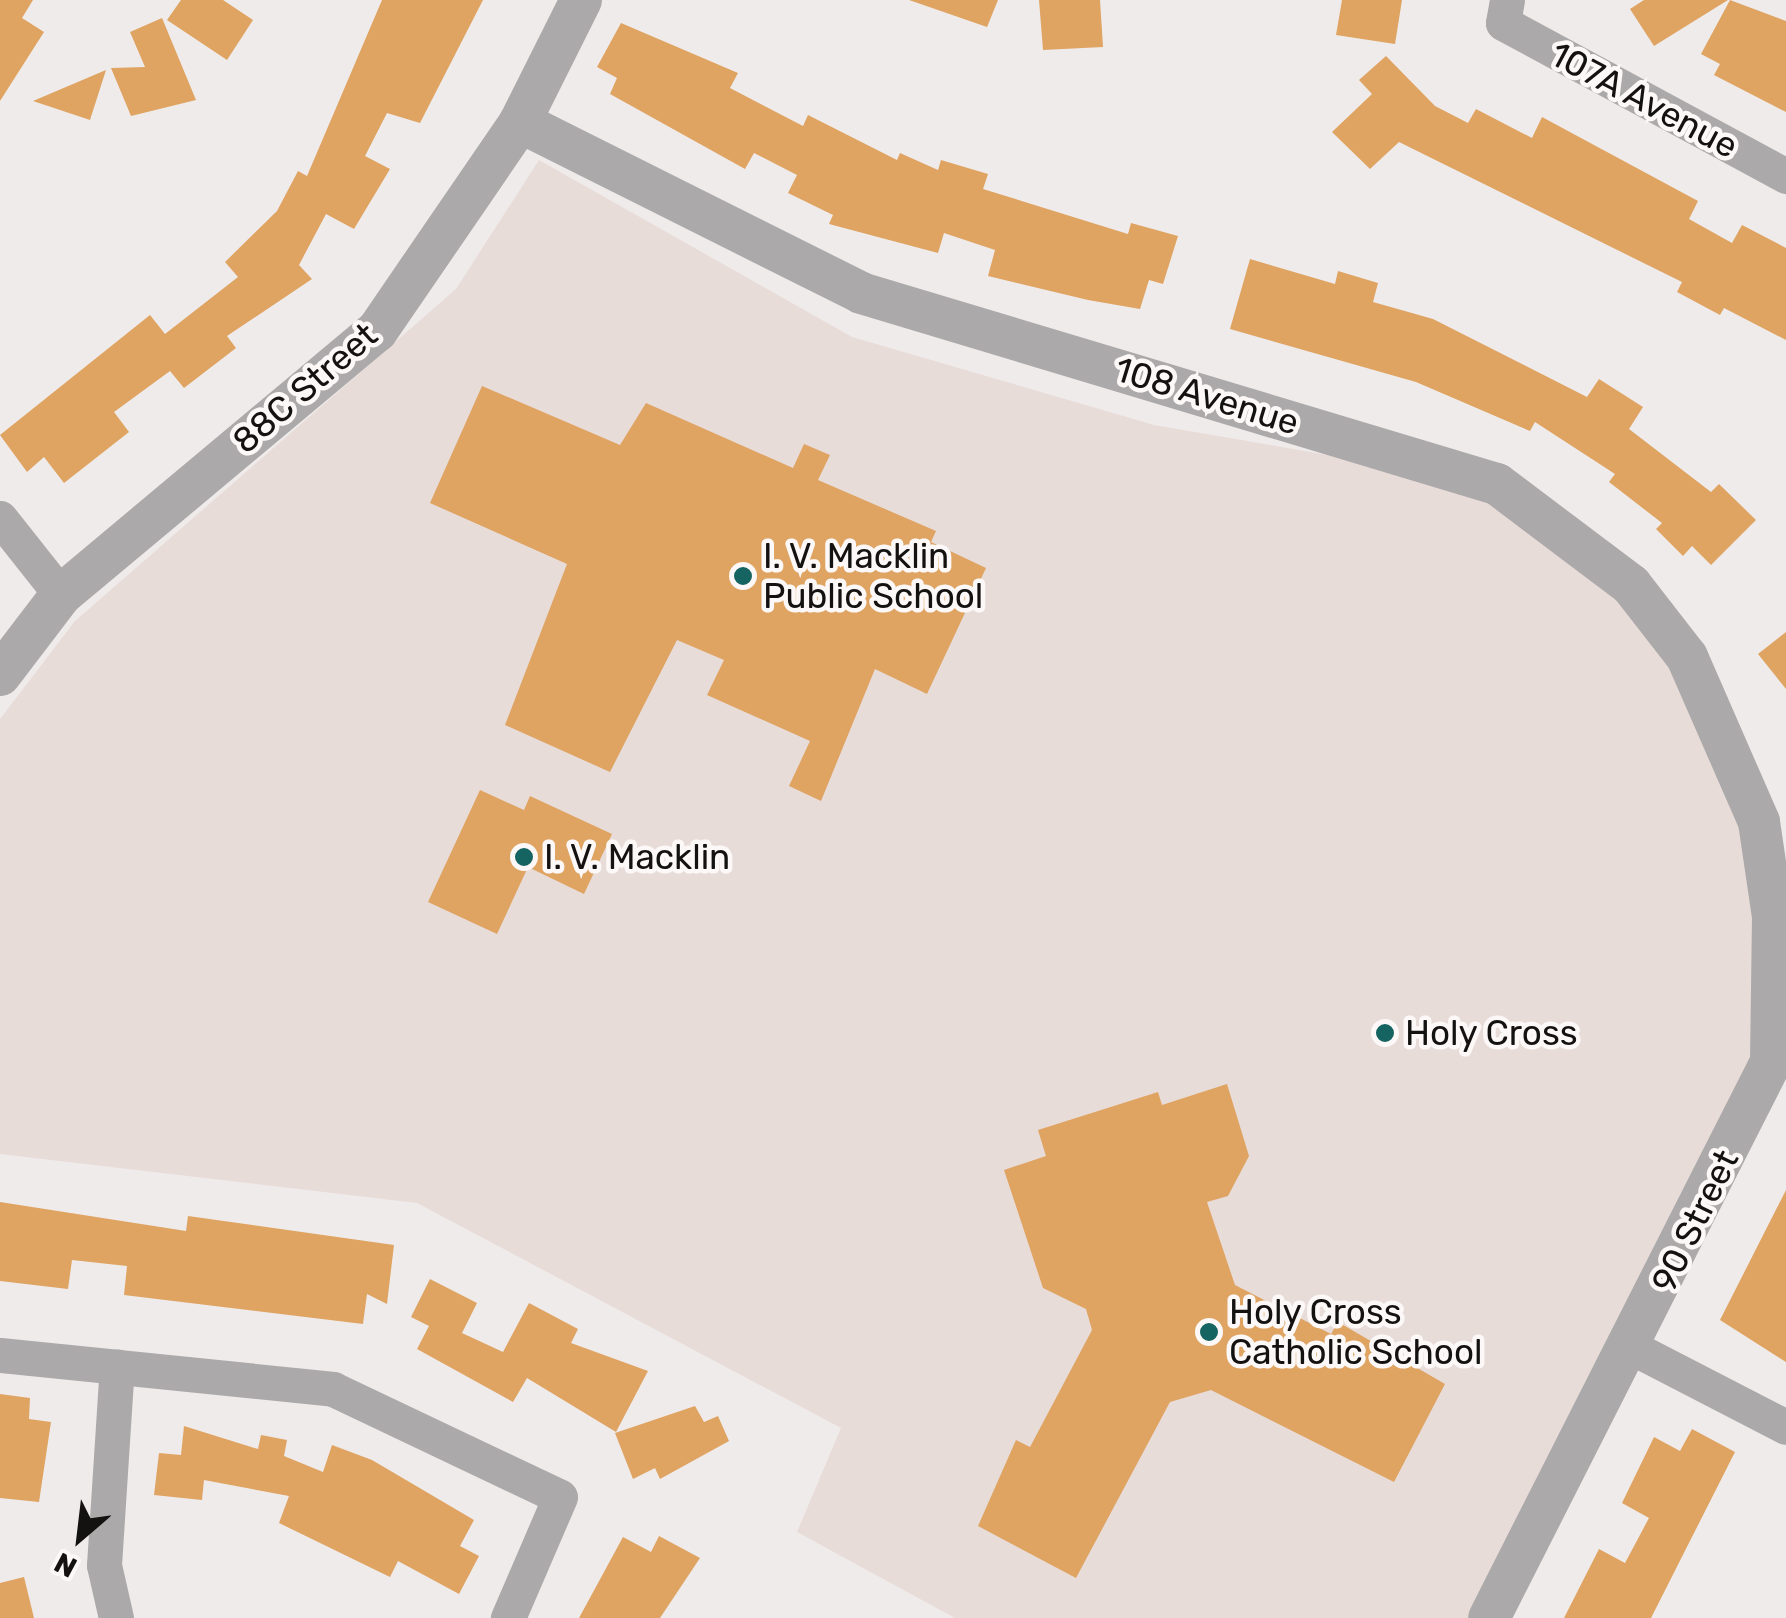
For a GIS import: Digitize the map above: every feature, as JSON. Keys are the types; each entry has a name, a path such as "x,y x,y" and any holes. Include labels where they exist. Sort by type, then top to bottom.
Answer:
{"street":[{"name":"88C Street","path":"0,675 61,595 377,331 520,122 580,0"},
{"name":"107A Avenue","path":"1505,12 1786,176"},
{"name":"108 Avenue","path":"520,122 861,293 1498,484 1631,585 1688,657 1773,816"},
{"path":"0,518 61,595"},
{"name":"90 Street","path":"1489,1618 1633,1348 1771,1062 1773,816"},
{"path":"1633,1348 1786,1427"},
{"path":"0,1355 333,1389 560,1497 508,1618"},
{"path":"116,1618 104,1565 117,1366"}],"shaded area":[{"path":"539,160 852,337 1154,425 1497,484 1631,585 1759,822 1771,1062 1468,1618 955,1618 797,1532 841,1428 417,1203 0,1154 0,719 75,621 456,289"}],"building":[{"path":"0,0 33,0 22,18 44,32 0,101"},
{"path":"181,0 223,0 253,20 227,60 167,20"},
{"path":"382,0 483,0 420,123 387,113 365,156 390,169 354,229 326,214 299,265 312,279 227,336 236,348 184,388 170,371 114,412 129,432 64,483 44,457 27,472 0,435 150,315 165,334 238,277 225,262 277,211 298,171 307,176"},
{"path":"909,0 998,0 987,27"},
{"path":"1039,0 1100,0 1103,47 1043,50"},
{"path":"1342,0 1402,0 1395,44 1336,35"},
{"path":"1644,0 1728,0 1654,46 1630,9"},
{"path":"1730,0 1786,21 1786,112 1714,75 1720,64 1701,54"},
{"path":"162,18 196,100 131,116 111,68 145,67 130,32"},
{"path":"621,23 738,73 730,88 803,126 808,115 897,160 900,153 938,170 941,160 988,174 983,189 1128,234 1131,223 1178,236 1163,284 1149,280 1140,309 1088,300 988,276 995,250 944,233 938,253 829,224 833,215 788,193 797,175 754,153 745,169 610,94 617,78 597,67"},
{"path":"1386,56 1435,106 1468,123 1476,109 1532,138 1542,117 1698,201 1689,219 1732,243 1742,225 1786,248 1786,340 1724,308 1720,315 1677,292 1682,282 1399,142 1370,169 1332,132 1372,94 1359,80"},
{"path":"106,70 90,120 33,101"},
{"path":"1250,259 1335,284 1338,271 1378,283 1373,302 1433,319 1587,397 1599,379 1643,407 1629,429 1711,492 1719,484 1756,520 1711,565 1692,546 1683,556 1656,529 1662,523 1609,482 1615,474 1535,422 1530,431 1416,382 1230,329"},
{"name":"I. V. Macklin Public School","path":"482,386 620,445 646,403 793,468 804,444 830,455 818,480 936,531 931,542 986,568 927,694 875,669 821,801 789,786 810,741 707,695 724,660 677,640 610,772 505,725 567,564 430,503"},
{"path":"1786,632 1786,689 1758,654"},
{"path":"480,790 524,810 530,796 612,834 584,894 528,867 497,934 428,902"},
{"name":"Holy Cross Catholic School","path":"1227,1084 1249,1156 1228,1196 1207,1202 1235,1285 1331,1334 1338,1322 1445,1384 1394,1482 1211,1390 1170,1402 1076,1578 978,1526 1016,1440 1030,1447 1092,1330 1086,1309 1043,1288 1004,1170 1046,1156 1038,1130 1158,1092 1162,1105"},
{"path":"1786,1190 1786,1362 1720,1320"},
{"path":"0,1202 186,1231 188,1216 394,1245 387,1304 367,1294 363,1324 124,1295 127,1266 72,1260 68,1289 0,1281"},
{"path":"430,1279 477,1303 462,1333 503,1352 529,1303 578,1329 571,1343 648,1371 616,1432 527,1378 513,1402 417,1349 429,1326 411,1317"},
{"path":"0,1394 30,1398 29,1419 51,1422 39,1502 0,1498"},
{"path":"695,1406 704,1422 718,1416 729,1441 660,1479 655,1468 633,1479 615,1433"},
{"path":"184,1426 258,1449 261,1435 287,1440 284,1456 323,1472 332,1445 372,1460 474,1520 460,1546 479,1556 459,1594 398,1561 390,1577 279,1523 289,1496 204,1480 202,1500 154,1495 159,1453 181,1455"},
{"path":"1692,1429 1735,1452 1651,1618 1564,1618 1599,1549 1625,1563 1649,1518 1622,1503 1654,1437 1680,1451"},
{"path":"659,1536 700,1558 660,1618 579,1618 623,1537 651,1552"},
{"path":"24,1577 34,1618 0,1618 0,1583"}],"place":[{"name":"I. V. Macklin Public School","path":"743,576"},
{"name":"I. V. Macklin","path":"524,857"},
{"name":"Holy Cross","path":"1385,1033"},
{"name":"Holy Cross Catholic School","path":"1209,1332"}]}
